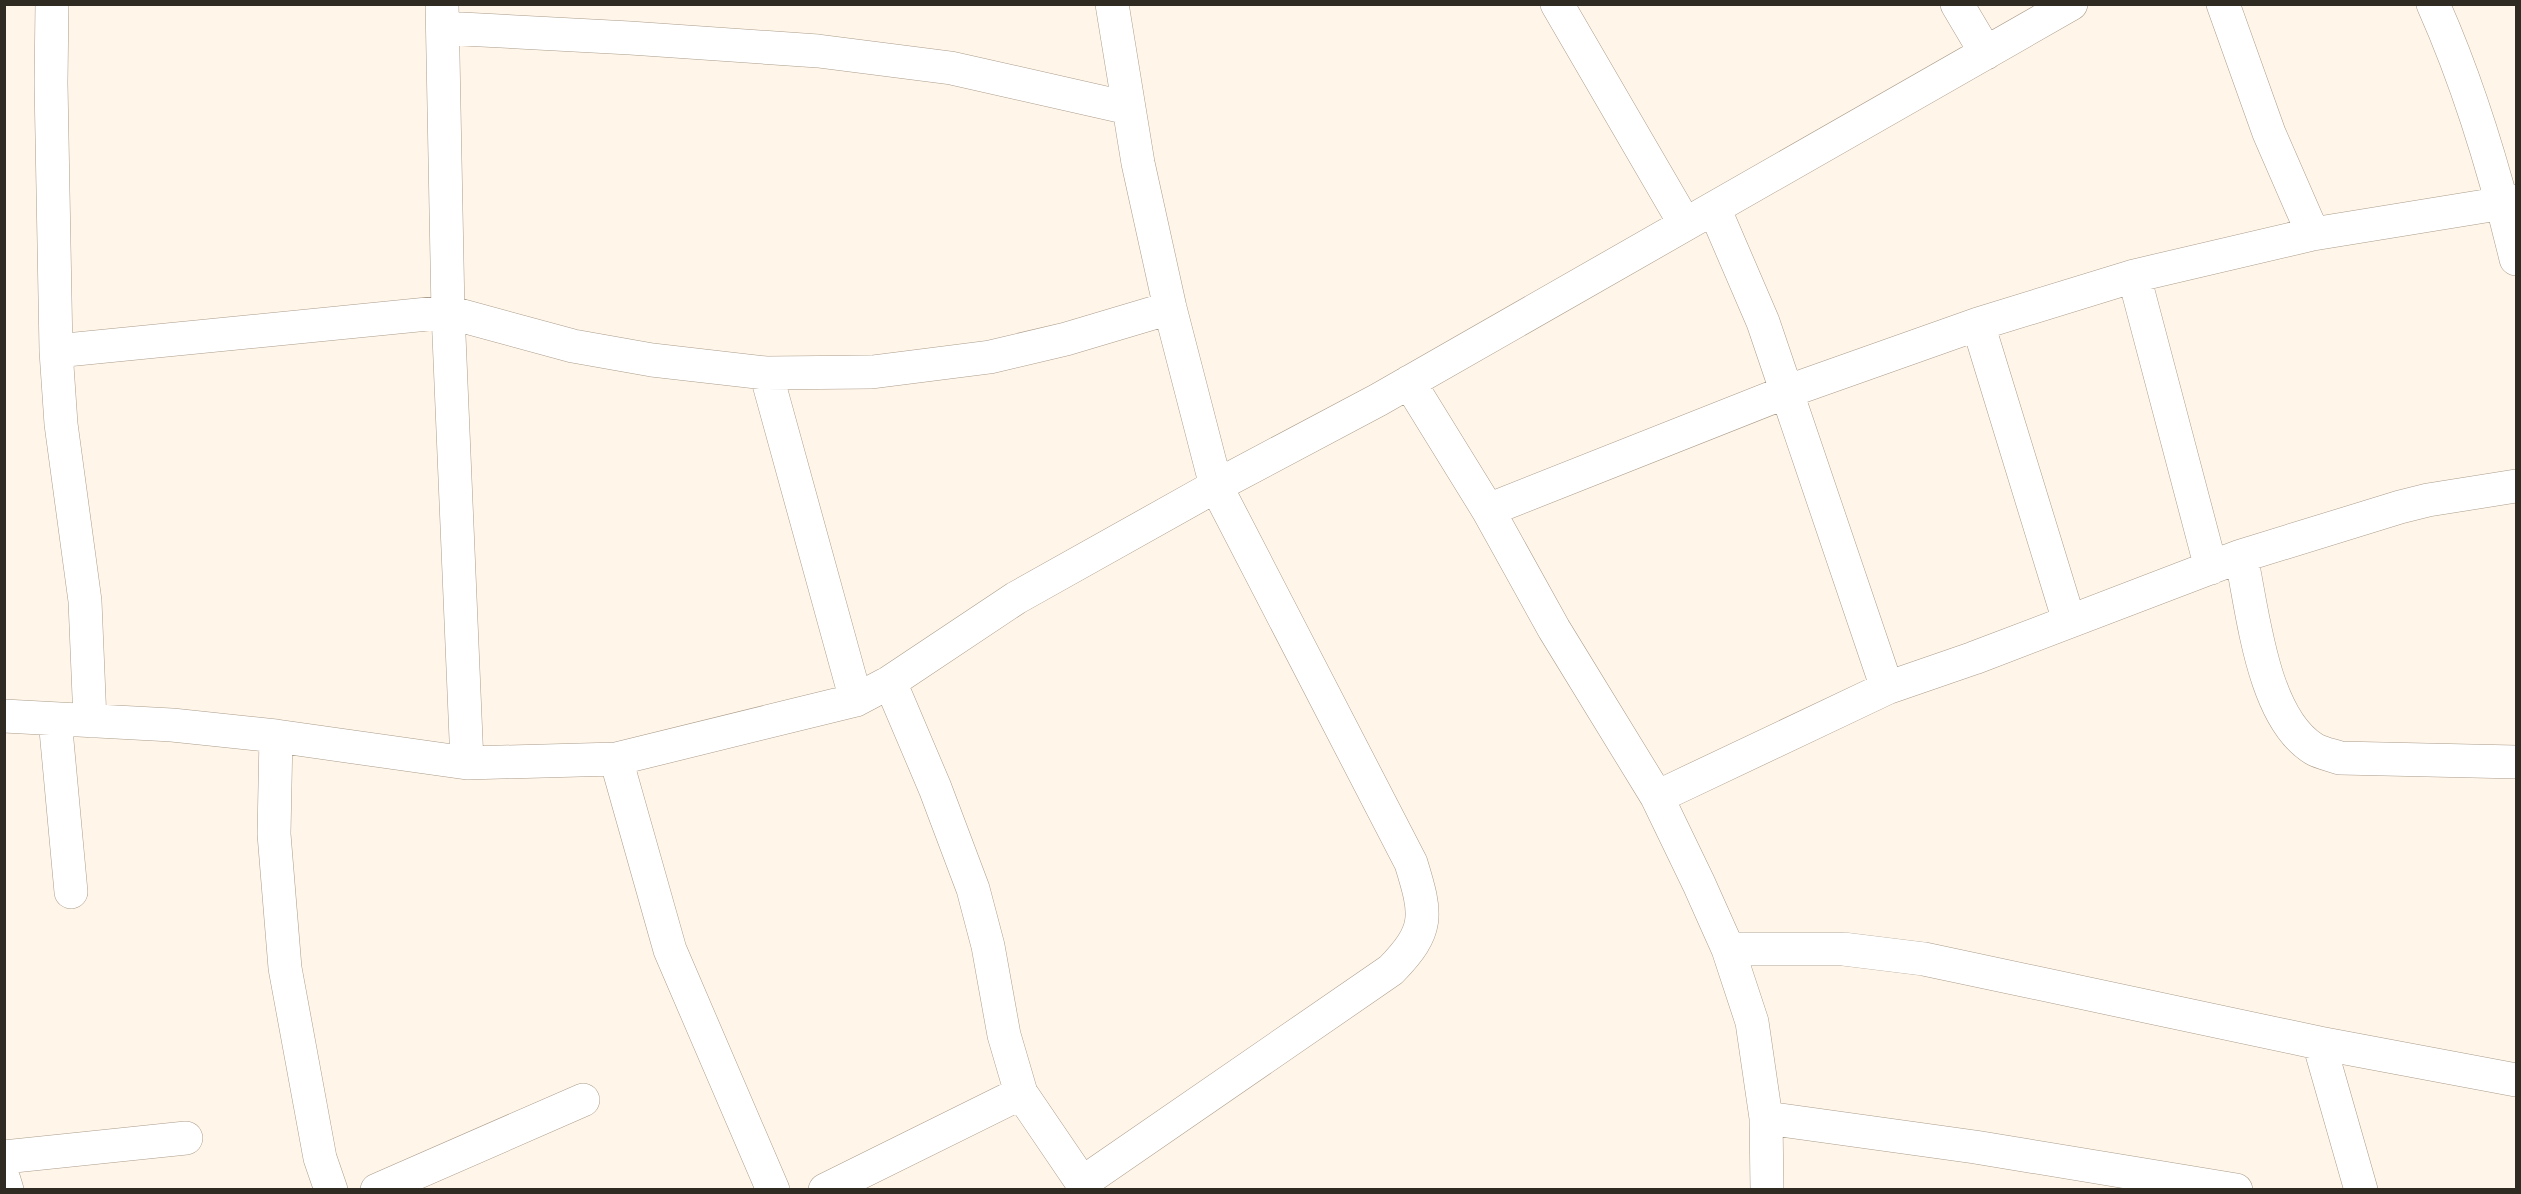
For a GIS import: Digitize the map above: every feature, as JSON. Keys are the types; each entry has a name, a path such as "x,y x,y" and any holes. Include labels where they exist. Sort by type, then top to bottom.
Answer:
{"street":[{"path":"52,4 51,83 56,351 61,424 85,601 90,721"},
{"path":"890,682 935,788 974,889 988,946 1004,1035 1021,1093 1084,1186 1391,970 1409,952 1420,934 1422,907 1411,863 1216,486 1170,308 1138,163 1112,4"},
{"path":"1557,4 1685,224"},
{"path":"1957,4 1986,53"},
{"path":"4,716 172,726 276,736 467,763 616,759 856,700 890,682 1016,598 1216,486 1409,382 2071,4"},
{"path":"2223,4 2269,133 2313,234"},
{"path":"2433,4 2460,66 2510,202 2517,258"},
{"path":"467,763 448,312 443,16 630,38 818,51 951,68 1128,108"},
{"path":"1488,510 1786,392 1978,324 2134,276 2313,234 2510,202"},
{"path":"1714,207 1763,322 1887,688"},
{"path":"2134,276 2211,568"},
{"path":"56,351 448,312 573,346 652,360 766,373 872,372 990,357 1066,339 1170,308"},
{"path":"1978,324 2069,621"},
{"path":"766,373 856,700"},
{"path":"1409,382 1488,510 1554,629 1657,796 1728,949 1752,1022 1766,1118 1761,1188"},
{"path":"1657,796 1887,688 1974,658 2241,556 2409,504 2517,486"},
{"path":"2241,556 2265,676 2279,708 2296,734 2314,750 2340,758 2517,762"},
{"path":"55,719 71,891"},
{"path":"276,736 274,834 285,968 320,1158 331,1190"},
{"path":"616,759 670,950 773,1190"},
{"path":"1728,949 1843,949 1924,959 2319,1043 2517,1080"},
{"path":"2319,1043 2361,1190"},
{"path":"825,1190 1021,1093"},
{"path":"377,1190 583,1100"},
{"path":"1766,1118 1975,1147 2183,1186 2236,1190"},
{"path":"4,1157 186,1138"},
{"path":"4,1180 7,1190"}]}
